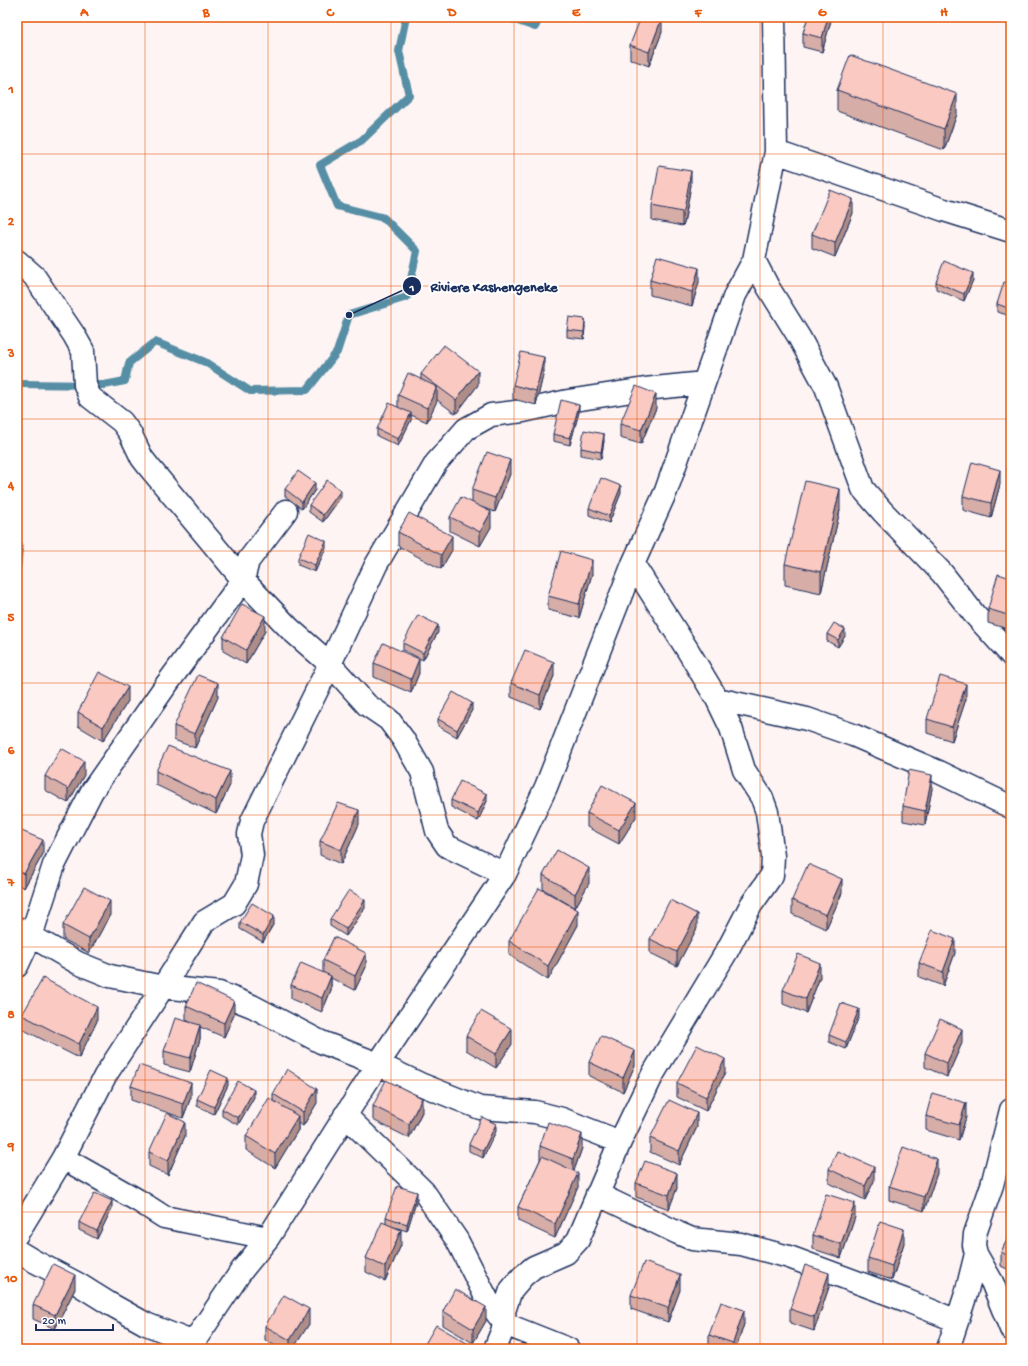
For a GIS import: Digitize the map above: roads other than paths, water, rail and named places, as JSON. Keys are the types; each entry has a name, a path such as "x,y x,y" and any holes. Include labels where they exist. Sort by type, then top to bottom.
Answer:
{"street":[{"path":"17,1251 78,1284 146,1324 191,1346 242,1270 268,1238 378,1064 505,874 546,787 633,564 666,491 735,294 754,260 776,152 774,17"},
{"path":"776,152 944,210 1011,231"},
{"path":"754,260 826,387 863,489 942,573 974,614 1011,655"},
{"path":"17,261 34,276 74,335 83,352 85,385 90,396 122,422 130,433 142,458 149,468 243,580 290,629 330,664 367,705 389,720 403,738 422,772 437,831 447,846 505,874"},
{"path":"17,1234 63,1158 105,1076 163,988 204,922 234,904 246,884 252,855 249,834 252,820 330,664 380,559 436,463 466,429 491,415 523,411 576,400 645,389 704,383"},
{"path":"17,966 24,932 54,865 92,791 164,688 243,580 248,560 286,511"},
{"path":"495,1349 505,1324 504,1311 511,1290 523,1276 534,1267 566,1253 578,1240 620,1142 653,1074 727,950 751,906 772,875 773,856 767,812 762,798 744,770 731,728 717,699 633,564"},
{"path":"717,699 807,718 853,735 939,772 1011,807"},
{"path":"24,932 78,963 110,976 163,988 219,993 252,1006 321,1042 378,1064 420,1084 480,1108 535,1112 562,1119 620,1142"},
{"path":"1011,1110 992,1185 975,1234 974,1244 976,1254 992,1282 1011,1329"},
{"path":"345,1115 424,1192 457,1240 489,1303 505,1324 568,1349"},
{"path":"63,1158 139,1201 164,1217 268,1238"},
{"path":"597,1194 678,1234 692,1239 741,1244 789,1257 906,1300 957,1321"},
{"path":"948,1349 976,1254"}],"waterway":[{"path":"17,384 104,385 125,381 129,363 155,342 205,362 250,391 307,390 337,352 349,315 407,297 417,251 384,218 337,206 320,165 362,140 409,95 399,51 406,17"},
{"path":"507,17 535,27 540,17"},
{"path":"17,539 19,549 17,569"}],"place":[{"name":"Riviere Kashengeneke","path":"349,315"}]}
